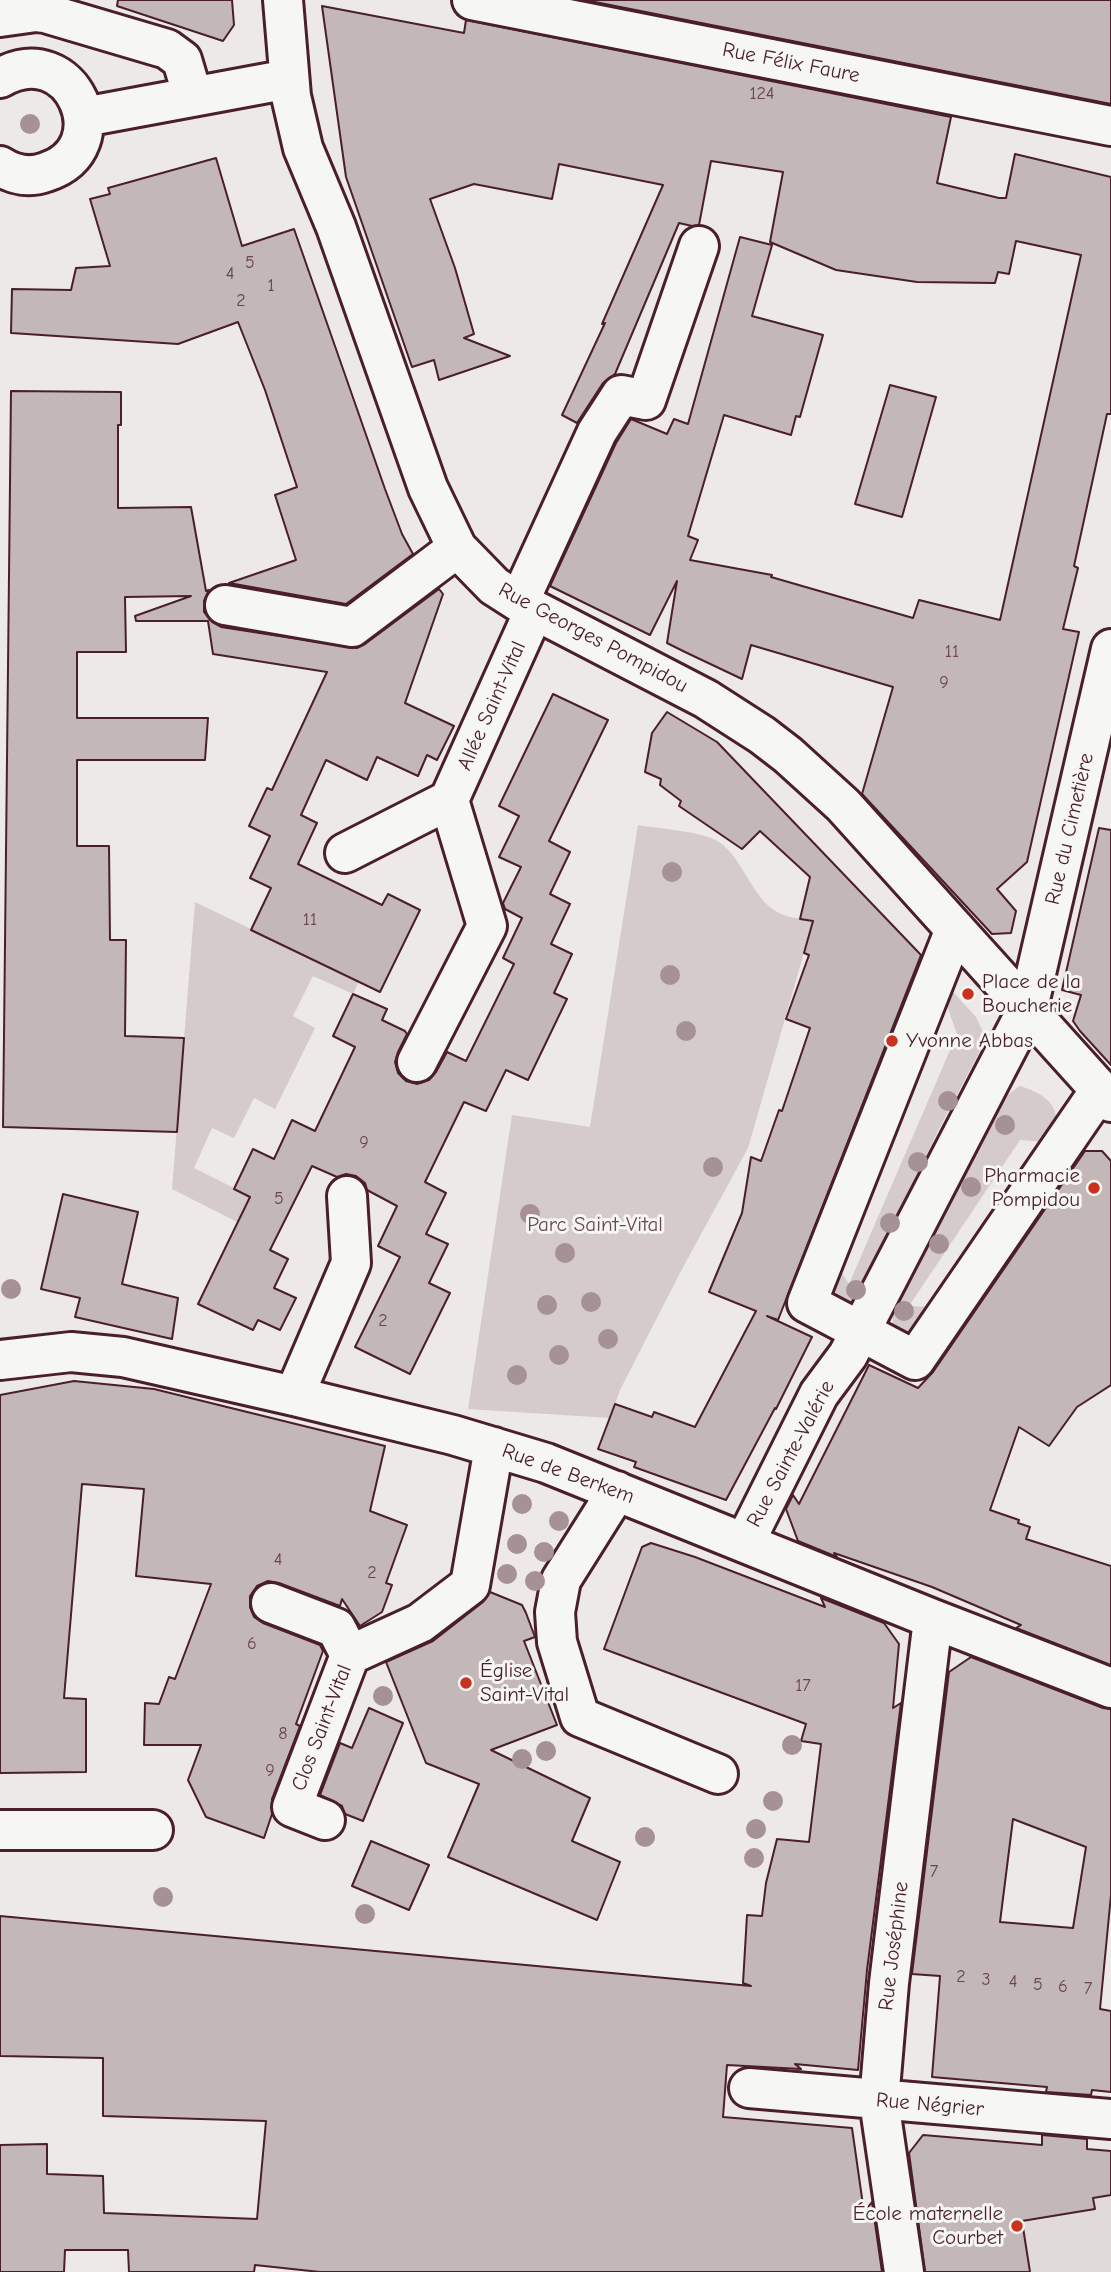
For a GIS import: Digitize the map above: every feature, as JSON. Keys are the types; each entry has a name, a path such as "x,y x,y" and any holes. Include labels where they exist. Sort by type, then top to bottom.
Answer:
{"street":[{"name":"Rue Georges Pompidou","path":"283,0 289,79 307,162 336,227 431,496 457,548 495,586 526,607 679,684 762,735 844,805 1106,1096"},
{"name":"Rue Félix Faure","path":"472,0 1111,126"},
{"path":"0,17 46,13 167,49 182,60 193,97"},
{"path":"3,66 38,69 57,76 72,89 82,107 84,117 80,142 65,163 43,174 6,181"},
{"path":"84,117 289,79"},
{"name":"Allée Saint-Vital","path":"449,800 597,432 621,395 646,400 699,246"},
{"path":"225,605 352,627 457,548"},
{"name":"Rue du Cimetière","path":"1028,1009 1111,649"},
{"path":"345,853 449,800 487,926 417,1062"},
{"path":"955,929 807,1303 915,1360 1106,1096"},
{"path":"860,1331 1028,1009"},
{"path":"294,1396 352,1264 347,1196"},
{"name":"Rue Sainte-Valérie","path":"745,1542 819,1394 848,1355 860,1331"},
{"name":"Rue de Berkem","path":"0,1360 44,1353 94,1353 123,1357 294,1396 494,1447 617,1490 933,1619 1111,1688"},
{"name":"Clos Saint-Vital","path":"325,1820 292,1807 350,1655 420,1623 470,1585 494,1447"},
{"path":"617,1490 561,1580 555,1612 556,1642 580,1717 718,1774"},
{"name":"Clos Saint-Vital","path":"271,1603 336,1628 350,1655"},
{"name":"Rue Joséphine","path":"904,2272 879,2101 889,1983 933,1619"},
{"path":"0,1830 153,1830"},
{"name":"Rue Négrier","path":"749,2088 1111,2119"}],"shaded area":[{"name":"École maternelle Courbet","path":"923,2135 1022,2143 1021,2153 1038,2156 1036,2144 1111,2151 1111,2272 930,2272 913,2148"}],"green space":[{"name":"Parc Saint-Vital","path":"638,825 694,833 715,840 730,852 772,909 785,915 813,921 748,1148 620,1390 610,1418 468,1409 512,1115 590,1127"},
{"path":"195,902 359,981 353,994 313,976 293,1016 315,1028 275,1109 254,1098 234,1138 212,1128 194,1168 266,1204 255,1231 172,1189"},
{"path":"954,993 976,1017 983,1032 982,1047 939,1129 864,1285 849,1306 836,1300 829,1289 834,1261 849,1284 957,1034 945,1000 948,994"},
{"path":"1019,1086 1038,1093 1053,1107 1056,1120 1052,1131 1046,1142 1020,1140 909,1306 935,1307 919,1329 904,1332 893,1328 893,1311 1007,1096"}],"building":[{"path":"118,0 232,0 234,25 223,41 117,6"},
{"path":"585,0 1111,0 1111,104"},
{"path":"322,6 464,33 466,20 951,117 937,183 999,198 1006,198 1015,154 1111,177 1111,414 1107,414 1074,566 1078,568 1063,629 1079,632 1027,862 997,889 1016,911 1011,933 992,934 862,794 893,687 751,645 742,679 685,652 667,643 677,581 650,635 550,586 616,443 631,419 667,434 674,419 688,424 740,237 772,245 752,316 823,335 800,417 796,416 791,435 724,415 688,536 698,540 690,560 772,575 771,577 913,618 919,600 1000,620 1081,255 1016,241 1009,274 998,272 995,283 917,282 836,270 770,242 783,172 711,161 699,225 679,223 615,374 603,383 577,423 562,415 605,323 602,324 663,185 559,164 552,199 474,184 430,199 455,268 474,334 464,338 510,356 439,380 434,360 412,367 346,177"},
{"path":"216,158 242,246 294,229 385,489 402,534 413,554 346,604 229,583 296,560 275,495 297,487 265,390 238,322 178,344 11,333 12,289 71,290 76,268 110,266 90,199 110,194 108,188"},
{"path":"890,385 936,397 902,517 855,504"},
{"path":"11,391 121,392 121,425 118,425 118,508 191,507 206,591 209,590 204,601 204,612 212,622 221,627 357,648 439,589 443,594 405,703 454,726 437,760 427,755 418,776 377,757 367,780 326,760 301,815 317,823 298,864 382,905 388,894 420,910 380,992 251,930 271,888 250,878 270,836 249,826 267,788 272,790 327,672 213,654 208,621 136,621 135,616 191,596 125,597 126,652 77,652 77,718 208,718 205,760 77,760 77,846 109,846 110,940 126,940 125,1036 184,1038 177,1132 3,1127"},
{"path":"553,694 608,720 549,841 570,852 550,894 570,904 551,944 572,954 554,993 567,999 528,1080 506,1070 486,1111 464,1102 425,1182 446,1193 426,1234 448,1244 429,1283 450,1293 410,1374 355,1347 400,1257 378,1246 397,1206 367,1190 365,1183 356,1176 346,1174 337,1177 312,1166 270,1250 288,1259 274,1288 296,1298 280,1330 258,1320 253,1330 198,1304 250,1197 234,1189 253,1149 274,1159 292,1120 315,1131 355,1047 333,1036 353,994 387,1009 382,1020 407,1034 395,1062 398,1073 406,1081 417,1084 429,1080 447,1052 466,1061 514,964 503,958 522,918 505,909 503,903 521,867 499,857 519,816 499,806"},
{"path":"667,712 717,742 921,955 778,1320 767,1316 812,1337 726,1500 634,1467 636,1462 598,1449 615,1404 652,1417 654,1412 695,1427 756,1311 709,1292 742,1213 751,1157 761,1161 779,1110 782,1111 810,1028 786,1019 809,955 804,953 813,921 800,919 810,877 760,831 742,849 679,806 681,801 660,785 661,779 645,772 652,733"},
{"path":"1099,828 1111,830 1111,1065 1073,1021 1081,995 1062,990"},
{"path":"1085,1151 1102,1151 1111,1161 1111,1385 1077,1407 1049,1446 1019,1427 990,1510 1019,1520 1018,1523 1030,1527 1026,1539 1111,1566 1111,1665 1016,1628 1021,1625 932,1587 834,1553 837,1557 798,1541 786,1509 793,1495 799,1504 869,1365 918,1388 933,1372"},
{"path":"63,1194 138,1212 122,1284 178,1298 172,1339 75,1317 80,1298 41,1289"},
{"path":"74,1381 154,1389 385,1446 370,1511 407,1525 386,1583 392,1585 382,1612 360,1626 342,1599 340,1606 268,1581 257,1586 250,1596 254,1617 320,1645 323,1651 296,1724 300,1726 272,1799 272,1814 264,1838 206,1817 188,1780 201,1745 144,1745 145,1703 159,1704 169,1677 175,1679 211,1584 136,1576 144,1489 82,1484 64,1698 86,1699 86,1772 0,1773 0,1395"},
{"path":"651,1543 825,1607 821,1598 884,1623 899,1644 893,1708 901,1703 867,1970 858,2070 795,2064 801,2069 727,2065 723,2117 852,2128 864,2212 872,2202 882,2272 320,2272 255,2265 254,2272 129,2272 128,2250 65,2250 64,2272 0,2272 0,2145 47,2144 47,2174 103,2176 104,2213 257,2219 266,2121 103,2116 103,2058 0,2056 0,1916 751,1986 743,1983 747,1915 762,1916 766,1883 777,1839 809,1842 821,1744 801,1741 806,1724 604,1649 642,1547"},
{"path":"490,1592 522,1605 535,1637 524,1641 557,1725 491,1750 590,1798 572,1841 620,1862 597,1920 448,1857 479,1784 426,1763 386,1662 433,1641 483,1602"},
{"path":"971,1657 1111,1709 1111,1895 1100,2009 1111,2011 1111,2092 1092,2090 1091,2095 1046,2092 1047,2087 932,2077 940,1976 912,1974 949,1672","holes":["1013,1819 1086,1847 1073,1928 1000,1922"]},
{"path":"369,1708 403,1723 363,1821 345,1814 342,1806 320,1795 340,1743 352,1748"},
{"path":"371,1841 429,1865 409,1910 352,1886"},
{"name":"École maternelle Courbet","path":"923,2135 1042,2145 1042,2135 1087,2139 1087,2149 1111,2151 1111,2195 1093,2198 1095,2209 1022,2221 1030,2272 925,2272 909,2153"}],"place":[{"name":"Place de la Boucherie","path":"968,994"},
{"name":"Yvonne Abbas","path":"892,1041"},
{"name":"Pharmacie Pompidou","path":"1094,1188"},
{"name":"Église Saint-Vital","path":"466,1683"},
{"name":"École maternelle Courbet","path":"1017,2226"}]}
